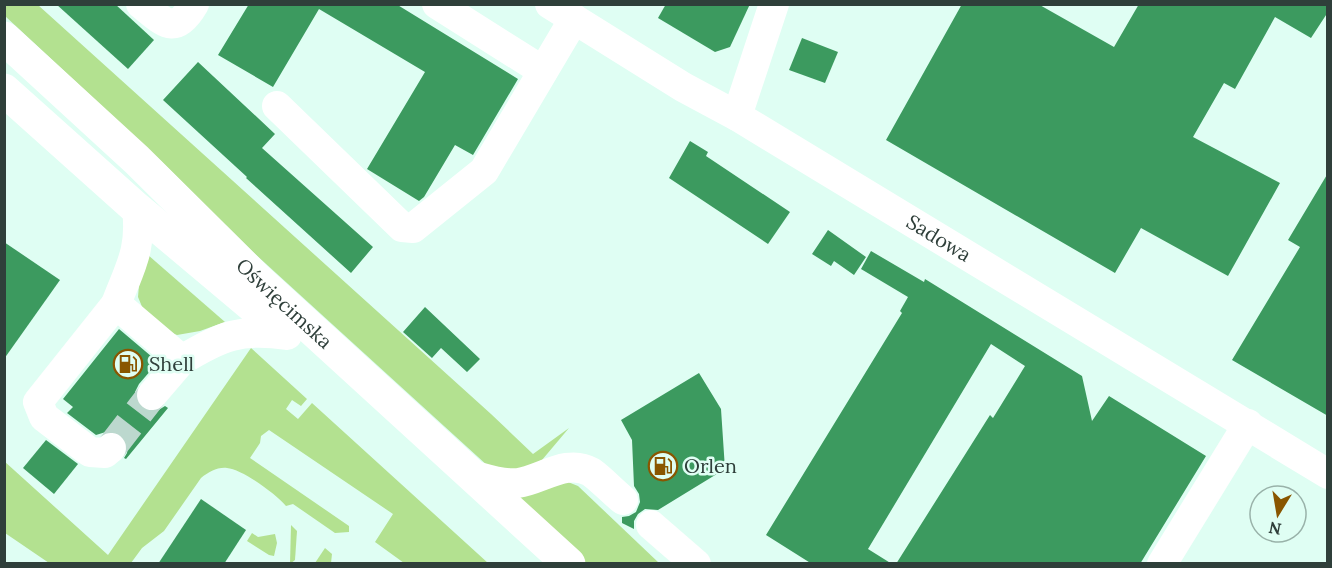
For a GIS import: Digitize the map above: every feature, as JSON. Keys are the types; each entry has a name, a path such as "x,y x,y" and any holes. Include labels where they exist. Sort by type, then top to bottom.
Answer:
{"main road":[{"name":"Oświęcimska","path":"4,38 137,160 257,279 569,564"},
{"name":"Oświęcimska","path":"4,90 137,209 287,335 537,564"}],"street":[{"path":"141,4 166,24 176,24 186,18 194,4"},
{"path":"437,4 543,71"},
{"path":"737,116 774,4"},
{"path":"277,106 402,227 413,228 484,171 543,71 562,12"},
{"name":"Sadowa","path":"562,12 1328,474"},
{"path":"111,447 105,453 90,452 44,417 38,402 116,304 137,250 139,238 137,209"},
{"path":"116,304 182,360"},
{"path":"152,395 182,360 211,342 234,334 261,331 287,335"},
{"path":"1162,564 1248,424"},
{"path":"472,476 495,482 519,483 559,469 580,468 590,472 623,500"},
{"path":"651,525 696,564"}],"green space":[{"path":"4,5 38,5 533,454 569,428 542,460 522,470 489,467 254,253 161,161 5,16"},
{"path":"148,255 225,322 200,331 177,335 167,331 143,309 138,297 139,285"},
{"path":"251,348 307,399 301,406 292,400 286,409 298,419 312,403 488,563 404,563 375,542 393,514 269,430 261,436 260,443 250,458 349,526 349,532 335,533 293,504 286,506 250,477 233,469 223,468 213,470 201,478 164,531 142,548 131,563 49,563 5,533 4,461 108,555"},
{"path":"563,480 578,486 659,563 586,563 511,494"},
{"path":"291,525 297,531 295,560 290,564"},
{"path":"252,533 258,537 275,534 277,543 274,556 247,541"},
{"path":"325,548 332,554 331,563 315,563"}],"building":[{"path":"56,4 115,4 154,40 128,69"},
{"path":"249,4 396,4 518,79 473,155 455,145 424,197 419,201 367,169 425,72 319,9 273,87 218,55"},
{"path":"666,4 750,4 730,47 715,52 658,18"},
{"path":"962,4 1038,4 1114,47 1139,4 1328,4 1328,12 1311,38 1275,17 1235,89 1224,83 1193,137 1280,183 1228,276 1141,228 1115,273 886,140"},
{"path":"802,38 838,52 825,83 789,70"},
{"path":"198,62 275,134 262,148 373,247 351,273 163,100"},
{"path":"690,141 708,152 706,156 790,212 768,244 669,178"},
{"path":"1328,173 1328,416 1232,360 1300,247 1288,240"},
{"path":"828,230 866,257 854,275 834,261 831,266 812,254"},
{"path":"4,242 60,280 4,359"},
{"path":"871,251 924,282 925,279 1082,376 1092,421 1109,396 1206,456 1140,564 896,564 990,415 993,418 1025,366 991,344 868,549 892,564 812,564 766,535 902,313 900,311 908,297 861,269"},
{"path":"425,307 480,359 467,372 441,348 432,358 403,332"},
{"path":"119,329 158,362 139,384 135,392 136,401 148,412 157,411 165,406 168,408 126,459 124,458 128,446 124,437 109,431 96,435 67,413 73,407 63,399"},
{"path":"699,373 721,409 725,469 658,510 645,509 634,521 634,529 622,523 622,517 636,512 640,502 639,494 634,486 632,440 621,420"},
{"path":"46,440 78,464 54,494 23,468"},
{"path":"201,499 246,530 224,564 158,564"}],"tunnel":[{"path":"111,448 152,395"}],"place":[{"name":"Shell","path":"128,364"},
{"name":"Orlen","path":"663,466"}]}
